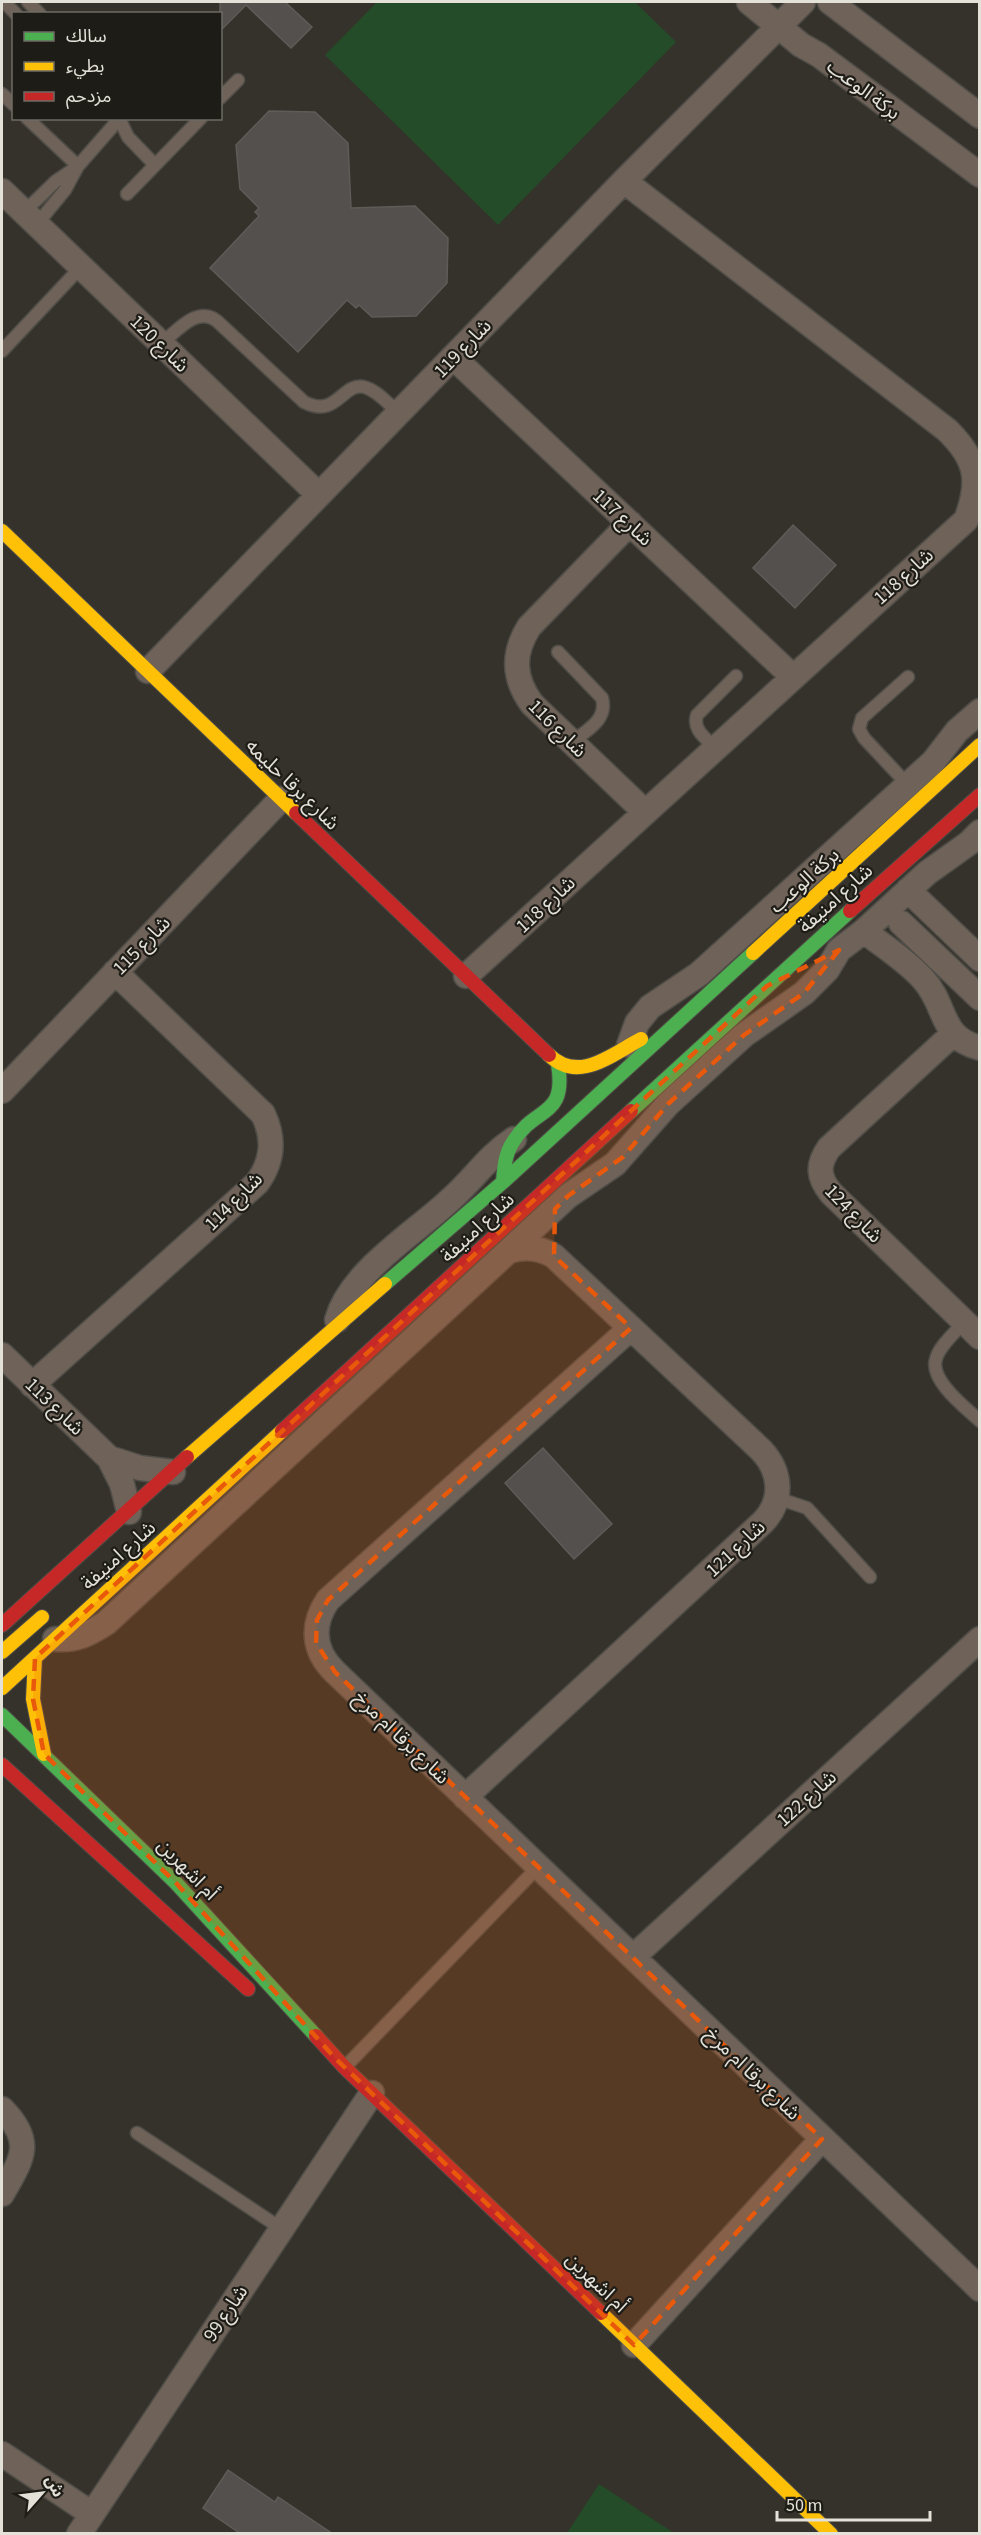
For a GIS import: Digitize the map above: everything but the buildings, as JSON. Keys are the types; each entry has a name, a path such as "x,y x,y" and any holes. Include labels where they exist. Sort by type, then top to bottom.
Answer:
{"street":[{"name":"بركة الوعب","path":"749,2 779,28 980,175"},
{"name":"شارع 119","path":"148,671 624,181 803,2"},
{"path":"830,2 980,116"},
{"name":"شارع 118","path":"466,976 966,520 974,500 976,480 973,463 962,444 947,430 624,181"},
{"name":"شارع 120","path":"2,191 319,495"},
{"name":"شارع 117","path":"453,357 793,677"},
{"name":"شارع 116","path":"630,523 529,627 520,641 516,657 516,675 522,690 532,704 645,812"},
{"name":"شارع برقا حليمه","path":"2,531 558,1065"},
{"name":"بركة الوعب","path":"629,1045 637,1023 650,1007 699,974 933,762 957,731 980,711"},
{"path":"963,760 980,725"},
{"name":"شارع امنيفة","path":"2,1625 173,1472 214,1432 503,1182 980,745"},
{"name":"شارع 115","path":"2,1090 281,799"},
{"path":"949,856 975,800"},
{"name":"شارع امنيفة","path":"484,1261 626,1115 975,800"},
{"path":"767,986 839,950 980,832"},
{"path":"908,890 980,959"},
{"path":"901,923 980,998"},
{"path":"864,931 922,978 938,1001 952,1035 962,1042 980,1048"},
{"path":"2,1688 55,1639 75,1640 106,1623 484,1261 509,1251 576,1189 623,1157 663,1108 744,1035 816,982 827,970 839,950"},
{"name":"شارع 114","path":"32,1385 257,1183 269,1161 271,1137 263,1114 115,972"},
{"path":"556,1103 562,1089 558,1065 578,1069 599,1062 629,1045 664,1035"},
{"name":"شارع 124","path":"952,1035 829,1148 819,1168 822,1182 831,1193 972,1329"},
{"path":"584,1080 599,1062"},
{"path":"335,1327 344,1302 362,1278 451,1199 489,1157 574,1090"},
{"path":"595,1177 626,1115"},
{"path":"503,1182 505,1160 514,1139"},
{"path":"554,1256 551,1237 555,1209"},
{"name":"شارع 121","path":"465,1797 763,1522 774,1507 777,1498 777,1477 768,1457 554,1256 546,1251 527,1248 509,1251"},
{"name":"شارع برقا ام مرخ","path":"631,1328 328,1600 317,1620 316,1643 326,1664 980,2289"},
{"name":"شارع 113","path":"2,1355 109,1458 122,1484 129,1512"},
{"path":"201,1463 214,1432"},
{"name":"شارع 113","path":"109,1458 140,1468 173,1472"},
{"path":"2,1652 55,1606"},
{"name":"شارع 122","path":"633,1957 980,1639"},
{"path":"35,1658 33,1699 44,1754"},
{"name":"أم اشهرين","path":"2,1714 176,1883 340,2063 831,2534"},
{"path":"2,1765 259,1999"},
{"path":"79,1809 118,1826"},
{"name":"أم اشهرين","path":"276,2013 340,2063"},
{"name":"شارع 99","path":"86,2524 372,2093"},
{"path":"2,2109 17,2128 23,2149 17,2169 2,2190"},
{"path":"634,2345 822,2139"},
{"path":"2,2454 86,2524"}],"lane":[{"path":"222,96 238,80"},
{"path":"29,120 78,166"},
{"path":"30,218 61,195 78,166 118,120"},
{"path":"120,120 128,137 155,165"},
{"path":"127,194 199,120"},
{"path":"30,218 56,181 78,166"},
{"path":"2,351 81,267"},
{"path":"161,344 191,320 202,315 207,316 218,321 304,402 324,407 331,405 350,390 361,387 371,390 399,413"},
{"path":"558,652 602,698 604,706 603,715 598,721 572,742"},
{"path":"715,748 697,730 695,721 697,715 736,676"},
{"path":"908,676 862,718 859,729 864,738 908,785"},
{"path":"972,1329 936,1357 935,1369 943,1385 980,1421"},
{"path":"777,1498 807,1508 870,1577"},
{"path":"340,2063 538,1867"},
{"path":"137,2133 282,2229"}],"highlighted area":[{"path":"839,950 804,993 744,1035 668,1104 623,1157 568,1196 555,1209 554,1256 631,1328 328,1600 317,1620 316,1643 335,1672 822,2139 634,2345 336,2059 176,1883 44,1754 33,1699 35,1658 55,1639 767,986"}],"green space":[{"path":"377,2 635,2 676,42 498,225 325,55"},
{"path":"599,2484 674,2533 567,2533"}],"traffic: fast":[{"path":"631,1111 850,911"},
{"path":"385,1284 503,1182 753,953"},
{"path":"503,1182 504,1166 513,1142 522,1130 554,1103 560,1082 558,1064"},
{"path":"2,1715 176,1883 316,2036"}],"traffic: slow":[{"path":"2,531 296,813"},
{"path":"753,953 980,745"},
{"path":"549,1055 560,1063 572,1067 584,1067 595,1064 641,1039"},
{"path":"187,1457 385,1284"},
{"path":"2,1688 282,1431"},
{"path":"2,1652 42,1617"},
{"path":"35,1658 33,1699 44,1754"},
{"path":"601,2313 831,2534"}],"traffic: jam":[{"path":"850,911 980,795"},
{"path":"296,813 549,1055"},
{"path":"282,1431 631,1111"},
{"path":"2,1625 187,1457"},
{"path":"2,1765 248,1989"},
{"path":"316,2036 344,2067 601,2313"}]}
